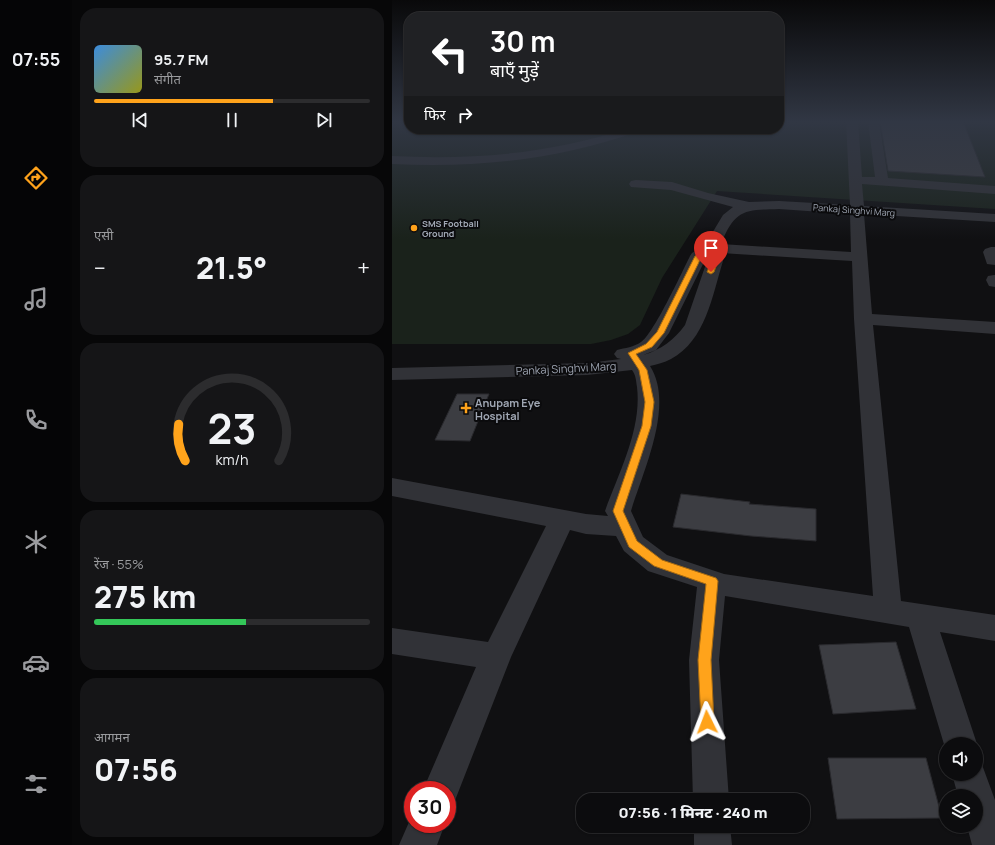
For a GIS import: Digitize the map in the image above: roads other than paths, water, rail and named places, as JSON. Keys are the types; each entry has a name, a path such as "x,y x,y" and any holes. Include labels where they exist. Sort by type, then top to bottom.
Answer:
{"street":[{"path":"425,160 474,160"},
{"path":"854,160 858,257 888,611"},
{"path":"879,160 882,182"},
{"path":"855,180 995,190"},
{"path":"636,184 672,186 705,196 749,206"},
{"name":"Pankaj Singhvi Marg","path":"392,360 573,360 635,358 651,360 672,350 686,337 694,325 715,261 712,248 717,236 728,218 737,210 749,206 779,205 857,211 995,218"},
{"path":"712,248 858,257"},
{"name":"Pankaj Singhvi Marg","path":"392,374 587,369 635,358 649,346 660,333 698,256 712,248"},
{"path":"863,319 995,328"},
{"path":"635,358 645,374 649,402 647,426 618,511 633,544 658,563 724,585 995,628"},
{"path":"392,487 586,524 624,527"},
{"path":"445,781 496,657 562,519"},
{"path":"711,793 704,660 712,581"},
{"path":"921,617 958,737"},
{"path":"392,641 496,657"},
{"path":"971,781 991,845"},
{"path":"418,845 423,833"},
{"path":"712,833 713,845"}],"place":[{"name":"SMS Football Ground","path":"414,228"},
{"name":"Anupam Eye Hospital","path":"466,408"}]}
